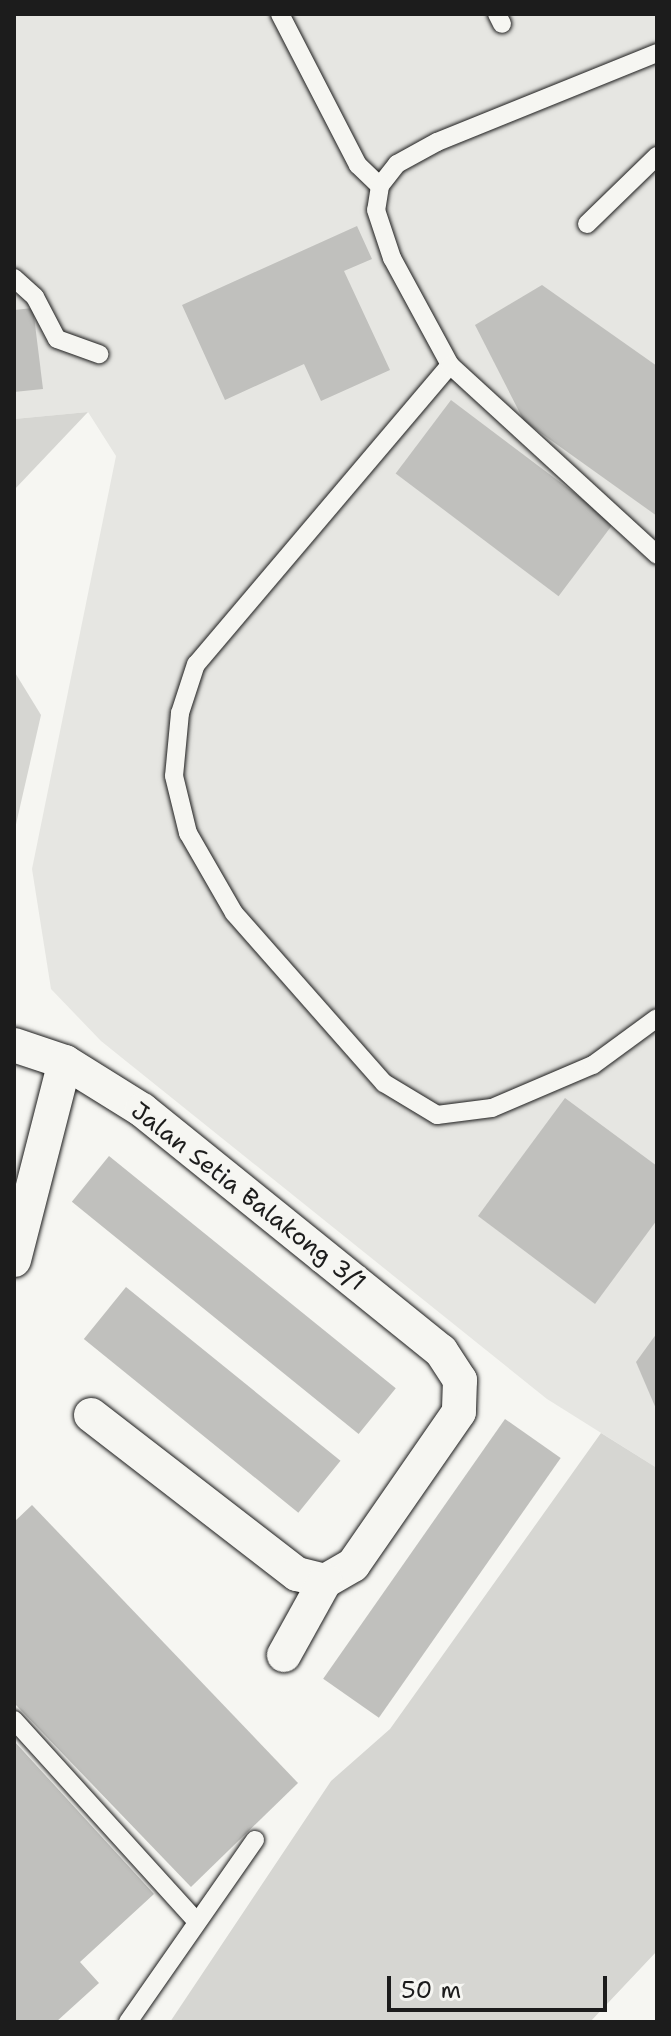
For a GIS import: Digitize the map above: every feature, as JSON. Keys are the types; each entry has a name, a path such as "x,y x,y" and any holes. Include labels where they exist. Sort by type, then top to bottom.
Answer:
{"street":[{"name":"Jalan Setia Balakong 3/1","path":"14,1045 65,1062 178,1139 441,1351 460,1380 459,1412 353,1565 325,1581"},
{"path":"14,1260 65,1062"},
{"path":"91,1415 297,1574 325,1581 284,1655"}],"lane":[{"path":"280,14 358,165 380,186"},
{"path":"657,53 437,142 397,164 380,186 376,210 392,258 450,365 657,555"},
{"path":"587,224 657,156"},
{"path":"14,278 35,297 57,339 99,354"},
{"path":"450,365 196,664 180,713 174,776 188,833 234,913 384,1083 437,1115 492,1108 593,1065 657,1018"},
{"path":"14,1720 196,1921"},
{"path":"128,2022 255,1840"}],"shaded area":[{"path":"14,14 657,14 657,1468 547,1399 101,1041 51,989 32,869 116,456 88,412 14,419"},
{"path":"88,412 14,490 14,419"},
{"path":"14,671 41,715 14,833"},
{"path":"601,1433 657,1468 657,1951 590,2022 170,2022 331,1781 390,1729"}],"building":[{"path":"357,226 372,259 344,271 390,370 321,401 304,364 225,400 182,305"},
{"path":"542,285 657,366 657,516 524,421 475,325"},
{"path":"33,308 43,389 14,392 14,310"},
{"path":"451,400 614,523 559,596 396,473"},
{"path":"565,1098 657,1166 657,1220 595,1304 478,1216"},
{"path":"109,1156 396,1388 359,1434 72,1202"},
{"path":"126,1287 340,1461 298,1513 84,1339"},
{"path":"657,1333 657,1411 636,1362"},
{"path":"505,1419 561,1458 379,1718 323,1679"},
{"path":"32,1505 298,1783 191,1887 14,1703 14,1522"},
{"path":"14,1741 154,1894 80,1962 99,1983 56,2022 14,2022"}]}
